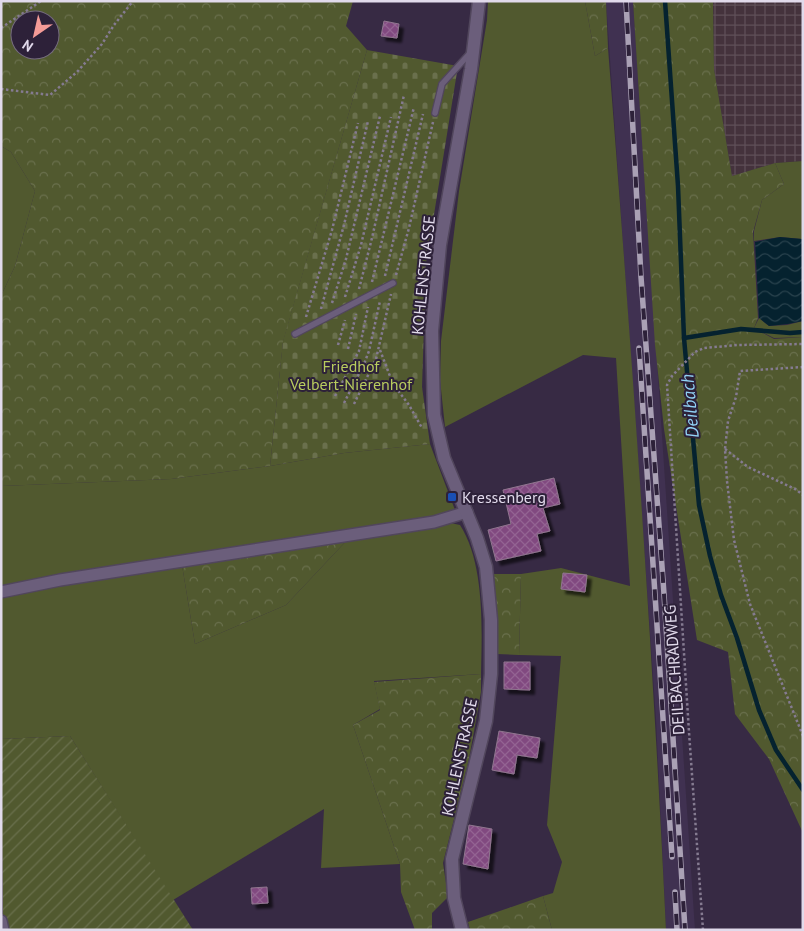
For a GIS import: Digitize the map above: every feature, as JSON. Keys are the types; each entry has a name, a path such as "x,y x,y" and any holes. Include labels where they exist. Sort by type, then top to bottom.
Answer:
{"main road":[{"name":"KOHLENSTRASSE","path":"462,930 454,898 452,859 486,721 491,674 491,620 486,567 478,538 444,458 434,415 432,348 440,245 473,50 479,1"}],"street":[{"path":"1,592 60,580 434,522 467,512"},
{"path":"1,921 3,930"}],"lane":[{"path":"435,113 442,84 473,50"},
{"path":"295,334 393,283"}],"path":[{"path":"1,28 41,1"},
{"path":"1,89 50,95 77,72 102,44 133,1"},
{"path":"348,349 358,306 356,302 404,95"},
{"path":"335,396 359,351 371,295 370,291 414,106"},
{"path":"354,404 367,381 380,348 393,283 409,228 435,113"},
{"path":"344,403 369,351 423,114"},
{"path":"328,317 346,259 380,116"},
{"path":"338,345 348,310 344,308 344,299 361,245 391,117"},
{"path":"317,323 344,225 368,121"},
{"path":"301,331 323,266 358,123"},
{"name":"DEILBACHRADWEG","path":"703,930 667,385 669,380 695,352 704,348 738,345 803,344"},
{"path":"380,348 393,384 409,405 422,428"},
{"path":"803,367 740,372 736,397 728,421 725,448 726,480 734,540 750,604 803,735"},
{"path":"725,448 748,467 795,488 803,495"}],"shaded area":[{"path":"606,1 633,1 695,930 666,930 656,719"},
{"path":"713,1 803,1 803,161 775,163 732,176 714,69"}],"green space":[{"path":"1,1 353,1 346,26 367,50 283,342 270,466 171,479 1,486 1,296 15,266 35,191 11,152 1,146"},
{"path":"488,1 585,1 595,56 608,48 640,488 666,930 552,930 543,896 553,893 562,862 547,825 561,656 519,655 521,574 561,568 630,586 616,358 583,355 445,427 440,380 441,341 459,191 487,20"},
{"path":"585,1 606,1 608,48 595,56"},
{"path":"633,1 713,1 714,69 732,176 775,163 784,184 762,200 753,232 758,318 754,328 774,339 803,337 803,833 769,759 735,714 728,652 697,640 664,429 655,345"},
{"name":"Friedhof Velbert-Nierenhof","path":"367,50 458,66 426,264 422,387 430,444 344,453 270,466 283,341"},
{"path":"1,146 11,152 35,191 15,266 1,296"},
{"path":"803,161 803,243 802,239 780,237 754,241 754,231 762,200 784,184 775,163"},
{"path":"759,318 769,326 787,325 803,321 803,337 774,338 754,328"},
{"path":"430,444 455,510 423,520 1,588 1,486 171,479 270,466 344,453"},
{"path":"446,522 460,525 474,558 480,597 481,674 374,681 380,709 353,725 400,864 321,868 324,809 173,900 70,736 1,739 1,596 182,565 195,644 286,605 348,539"},
{"path":"348,539 286,605 195,644 182,565"},
{"path":"494,574 521,574 519,655 497,654"},
{"path":"481,674 481,692 469,759 443,863 448,897 432,913 432,930 415,930 401,892 400,864 353,725 380,710 374,682"},
{"path":"70,736 193,930 6,930 3,922 1,739"},
{"path":"543,896 552,930 470,930 468,922"}],"water":[{"path":"780,237 802,239 803,321 769,326 759,318 755,242"}],"building":[{"path":"384,21 399,24 397,38 381,36"},
{"path":"554,478 560,504 543,508 550,531 537,534 541,551 496,561 488,530 511,524 503,490"},
{"path":"563,573 587,575 585,592 561,589"},
{"path":"504,662 530,662 530,690 504,689"},
{"path":"499,731 540,738 537,758 517,755 514,774 492,770"},
{"path":"469,825 492,829 488,869 463,864"},
{"path":"267,887 268,903 252,904 251,888"}],"waterway":[{"name":"Deilbach","path":"665,1 678,186 684,338 699,505 721,595 737,638 759,710 776,750 803,790"},
{"path":"684,338 741,329 790,333 803,332"}],"railway":[{"path":"626,1 641,277 664,594 685,930"},
{"path":"639,348 672,857"},
{"path":"675,892 677,930"}],"place":[{"name":"Kressenberg","path":"452,497"}]}
